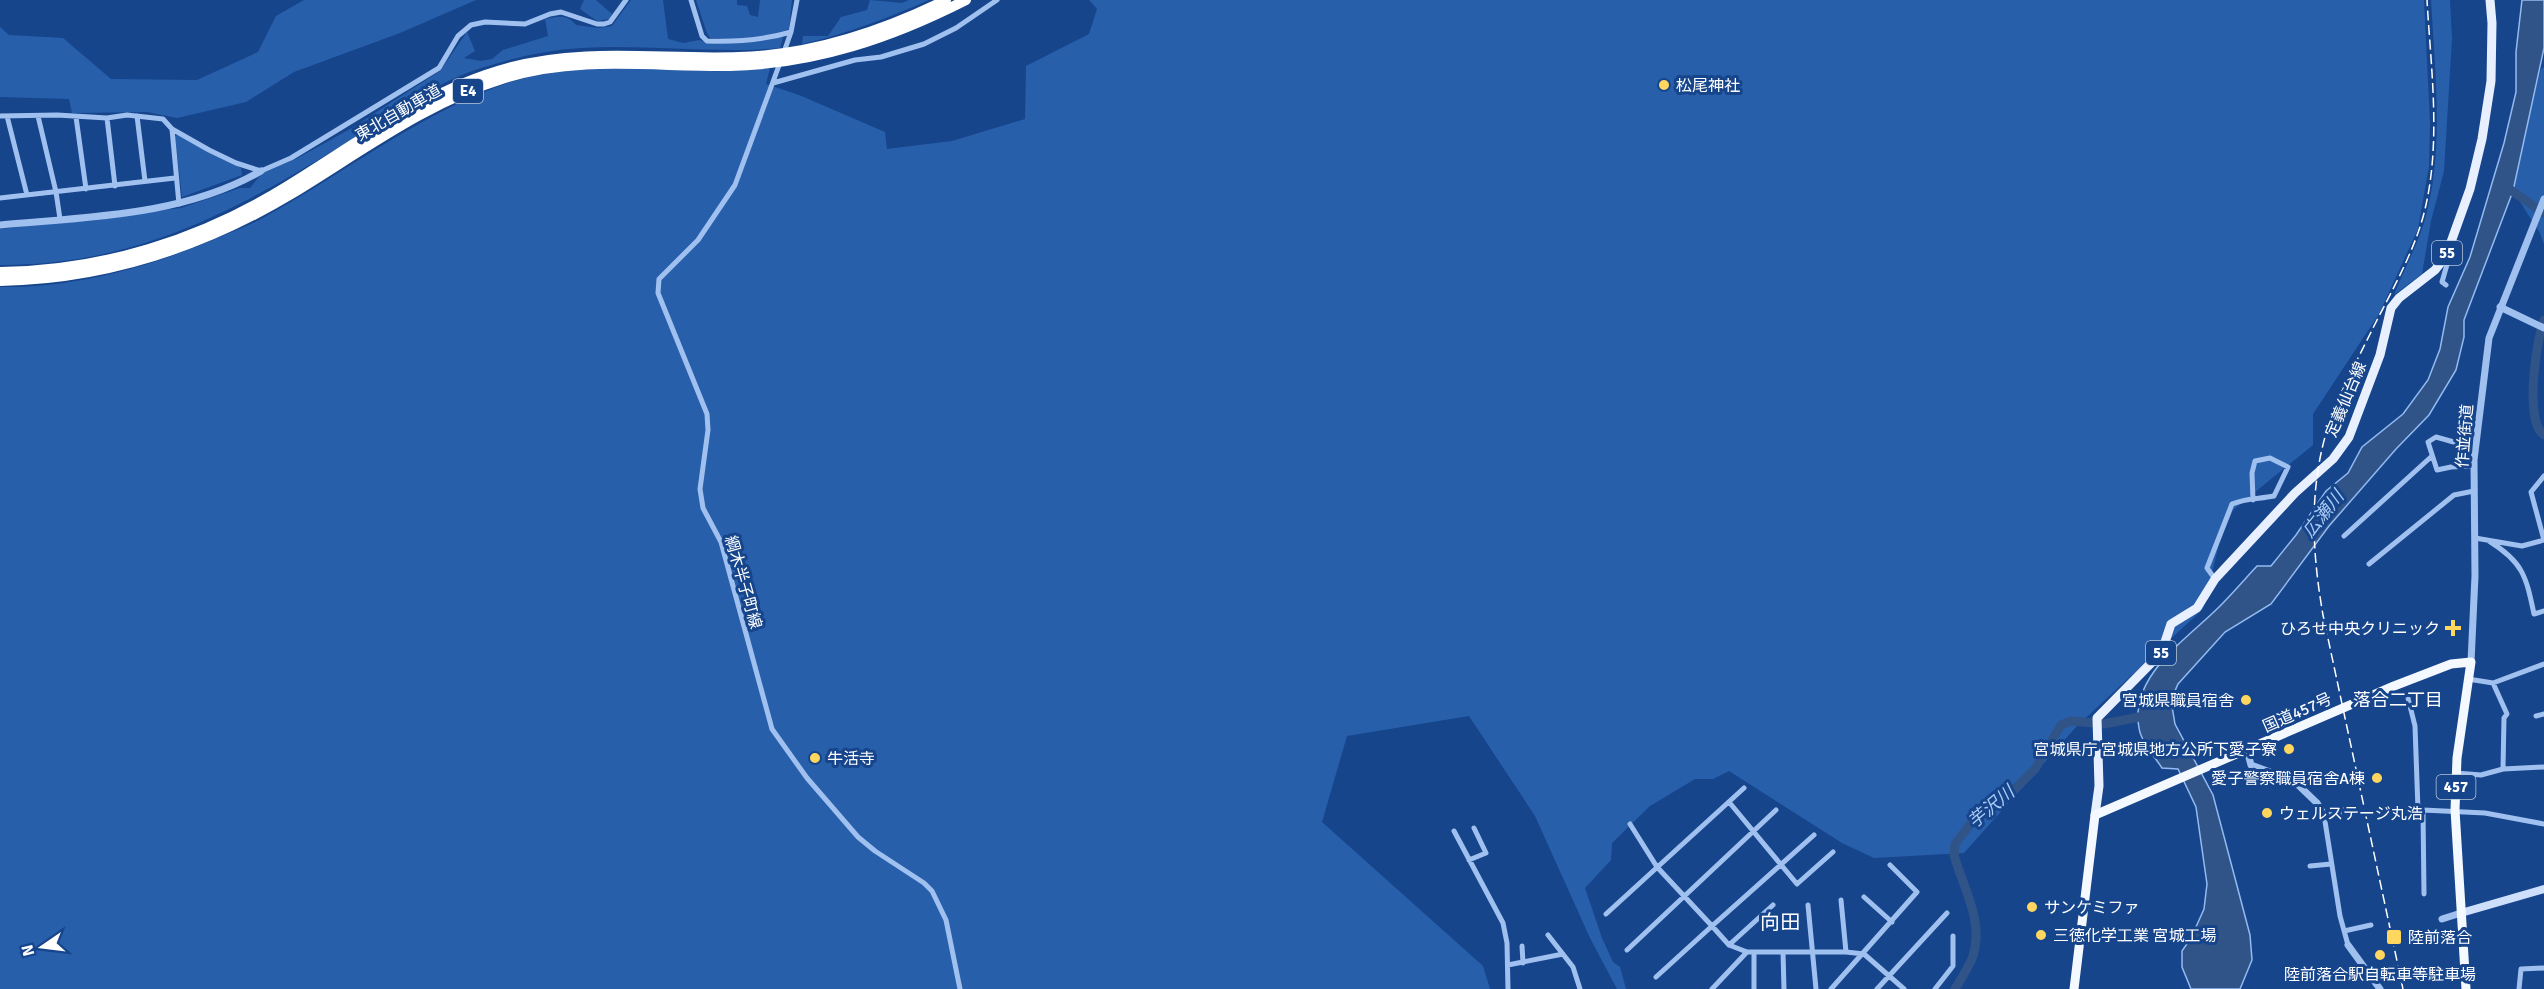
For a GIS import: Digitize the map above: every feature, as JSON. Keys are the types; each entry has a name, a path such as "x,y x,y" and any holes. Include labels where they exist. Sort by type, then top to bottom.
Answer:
{"highway":[{"name":"東北自動車道","path":"0,272 92,264 154,248 202,231 285,187 404,113 460,84 507,68 549,58 597,54 741,57 790,53 866,34 899,22 946,0"},
{"name":"東北自動車道","path":"0,281 66,277 110,268 205,239 270,207 416,116 457,96 508,77 547,68 579,64 732,66 796,60 844,50 884,38 966,0"},
{"name":"457","path":"2466,989 2456,773 2471,662"},
{"name":"国道457号","path":"2095,815 2350,705 2451,664 2471,662"},
{"path":"2074,989 2095,815"}],"main road":[{"name":"定義仙台線","path":"2095,815 2099,786 2097,718 2157,657 2171,624 2197,608 2215,579 2295,493 2333,459 2349,437 2380,355 2391,308 2446,256 2470,189 2482,139 2492,58 2490,0"},
{"path":"2461,913 2544,886"}],"street":[{"path":"0,225 179,204 222,191 291,158 438,68 458,36 471,25 485,22 525,24 556,12 604,24 610,22 626,0"},
{"path":"691,0 702,36 707,40 726,42 790,34"},
{"name":"綱木半子町線","path":"797,0 790,34 735,185 698,240 659,279 658,293 707,414 708,430 700,489 703,508 721,542 772,729 807,778 858,837 932,891 946,920 960,989"},
{"path":"774,81 855,60 881,57 924,44 956,28 997,0"},
{"path":"0,116 107,118 127,115 163,119 172,129 236,163 261,171"},
{"path":"7,116 27,195"},
{"path":"38,116 60,219"},
{"path":"137,116 145,181"},
{"path":"76,117 86,189"},
{"path":"107,118 115,186"},
{"path":"172,129 179,204"},
{"path":"0,198 175,178"},
{"name":"作並街道","path":"2471,662 2475,448 2489,338 2544,200"},
{"path":"2446,285 2442,282 2456,234 2454,231"},
{"path":"2500,308 2544,328"},
{"path":"2474,466 2438,470 2428,442 2436,437 2475,448"},
{"path":"2344,536 2432,456"},
{"path":"2215,579 2207,568 2232,504 2246,498 2253,500 2274,496 2288,467 2270,458 2255,461 2252,473 2253,500"},
{"path":"2475,538 2522,546 2544,540 2532,492 2544,476"},
{"path":"2369,564 2454,495 2474,491"},
{"path":"2489,541 2509,553 2526,578 2534,614 2544,611"},
{"path":"2468,679 2493,683 2544,664"},
{"path":"2493,683 2507,714 2504,718 2503,769"},
{"path":"2408,698 2415,726 2424,894"},
{"path":"2536,716 2544,714"},
{"path":"2247,750 2248,760 2256,768 2275,772 2305,788 2324,815 2331,864 2348,945 2380,989"},
{"path":"2456,773 2481,776 2503,769 2544,767"},
{"path":"1606,914 1744,788"},
{"path":"1729,802 1797,884 1833,852"},
{"path":"2324,815 2346,812 2345,809 2353,807"},
{"path":"1627,950 1776,810"},
{"path":"2400,810 2456,810 2544,824"},
{"path":"1630,824 1658,867 1729,945 1751,953 1846,952 1864,954 1904,989"},
{"path":"1470,860 1486,853 1474,828"},
{"path":"1454,831 1503,923 1508,965 1508,989"},
{"path":"1656,977 1814,835"},
{"path":"2310,866 2331,864"},
{"path":"1831,989 1917,892 1890,865"},
{"path":"1864,897 1892,922"},
{"path":"1841,900 1846,952"},
{"path":"1808,904 1816,989"},
{"path":"1729,945 1773,905"},
{"path":"1877,989 1947,913"},
{"path":"2442,919 2461,913"},
{"path":"2344,931 2371,925"},
{"path":"1548,935 1573,967 1580,989"},
{"path":"1935,989 1953,966 1953,936"},
{"path":"1522,946 1523,963"},
{"path":"1541,949 1544,958"},
{"path":"1784,952 1784,989"},
{"path":"1712,989 1751,953"},
{"path":"1751,953 1754,989"},
{"path":"1508,965 1563,954"},
{"path":"2519,989 2522,969 2544,968"}],"shaded area":[{"path":"304,0 476,0 400,33 294,72 246,102 177,118 147,112 72,113 69,99 0,97 0,27 9,35 63,38 111,79 197,80 258,52 276,16"},
{"path":"584,0 596,0 612,14 609,19 597,21 580,9"},
{"path":"631,0 663,0 668,39 683,43 699,40 714,44 783,37 780,48 730,50 581,48 541,53 501,62 440,85 300,171 220,214 179,231 138,245 94,256 49,263 0,265 0,229 181,208 240,188 250,188 263,172 296,159 350,129 440,71 467,32 475,51 464,58 481,61 492,59 503,50 548,36 545,19 562,17 570,19 576,25 598,28 612,26"},
{"path":"696,0 737,0 737,5 747,6 750,15 758,17 760,0 792,0 789,29 750,38 710,38"},
{"path":"870,0 902,3 909,0 929,0 867,25 802,44 803,36 828,36 841,17 867,10"},
{"path":"1089,0 2424,0 2430,123 2429,166 2418,229 2379,314 2313,414 2313,445 2233,510 2219,544 2203,609 2076,727 1964,853 1874,858 1842,843 1729,771 1713,779 1695,779 1650,806 1612,843 1611,860 1585,888 1602,938 1613,962 1620,967 1626,989 1617,989 1590,938 1535,816 1469,716 1347,736 1322,822 1483,966 1490,989 0,989 0,287 85,280 140,266 194,248 261,219 404,132 463,101 520,79 547,74 601,69 733,71 770,68 766,84 799,95 885,132 887,149 952,141 1025,119 1026,66 1089,34 1097,9"},
{"path":"2431,0 2450,0 2452,39 2444,171 2431,221 2422,274 2394,295 2424,223 2435,168 2437,112"},
{"path":"2544,67 2544,244 2540,233 2513,191 2525,128 2541,69"},
{"path":"178,135 241,168 242,175 182,197 175,136"}],"water":[{"name":"広瀬川","path":"2522,0 2544,0 2544,48 2513,191 2464,320 2464,337 2456,370 2429,415 2329,526 2271,604 2225,632 2178,684 2171,700 2175,724 2213,795 2250,935 2252,960 2240,989 2191,989 2182,967 2182,951 2191,938 2204,909 2207,884 2196,807 2178,769 2162,768 2142,739 2138,709 2143,692 2151,675 2163,660 2219,607 2257,566 2271,566 2296,535 2326,491 2348,473 2362,447 2403,414 2428,380 2440,349 2448,307 2470,257 2504,143 2516,92 2516,52"}],"waterway":[{"path":"2505,186 2544,213"},
{"path":"2544,320 2535,362 2533,398 2534,414 2538,427 2544,435"},
{"name":"芋沢川","path":"1955,989 1973,956 1976,943 1974,917 1954,855 1955,844 1972,822 2018,786 2035,769 2061,725 2071,721 2104,724 2149,715"}],"railway":[{"path":"2403,989 2323,615 2316,564 2314,512 2320,460 2334,410 2407,260 2423,217 2429,190 2434,109 2427,0"}],"place":[{"name":"松尾神社","path":"1664,85"},
{"name":"ひろせ中央クリニック","path":"2453,628"},
{"name":"宮城県職員宿舎","path":"2246,700"},
{"name":"宮城県庁 宮城県地方公所下愛子寮","path":"2289,749"},
{"name":"牛活寺","path":"815,758"},
{"name":"愛子警察職員宿舎A棟","path":"2377,778"},
{"name":"ウェルステージ丸浩","path":"2267,813"},
{"name":"サンケミファ","path":"2032,907"},
{"name":"三徳化学工業 宮城工場","path":"2041,935"},
{"name":"陸前落合","path":"2394,937"},
{"name":"陸前落合駅自転車等駐車場","path":"2380,955"}],"district":[{"name":"落合二丁目","path":"2398,700"},
{"name":"向田","path":"1780,922"}]}
